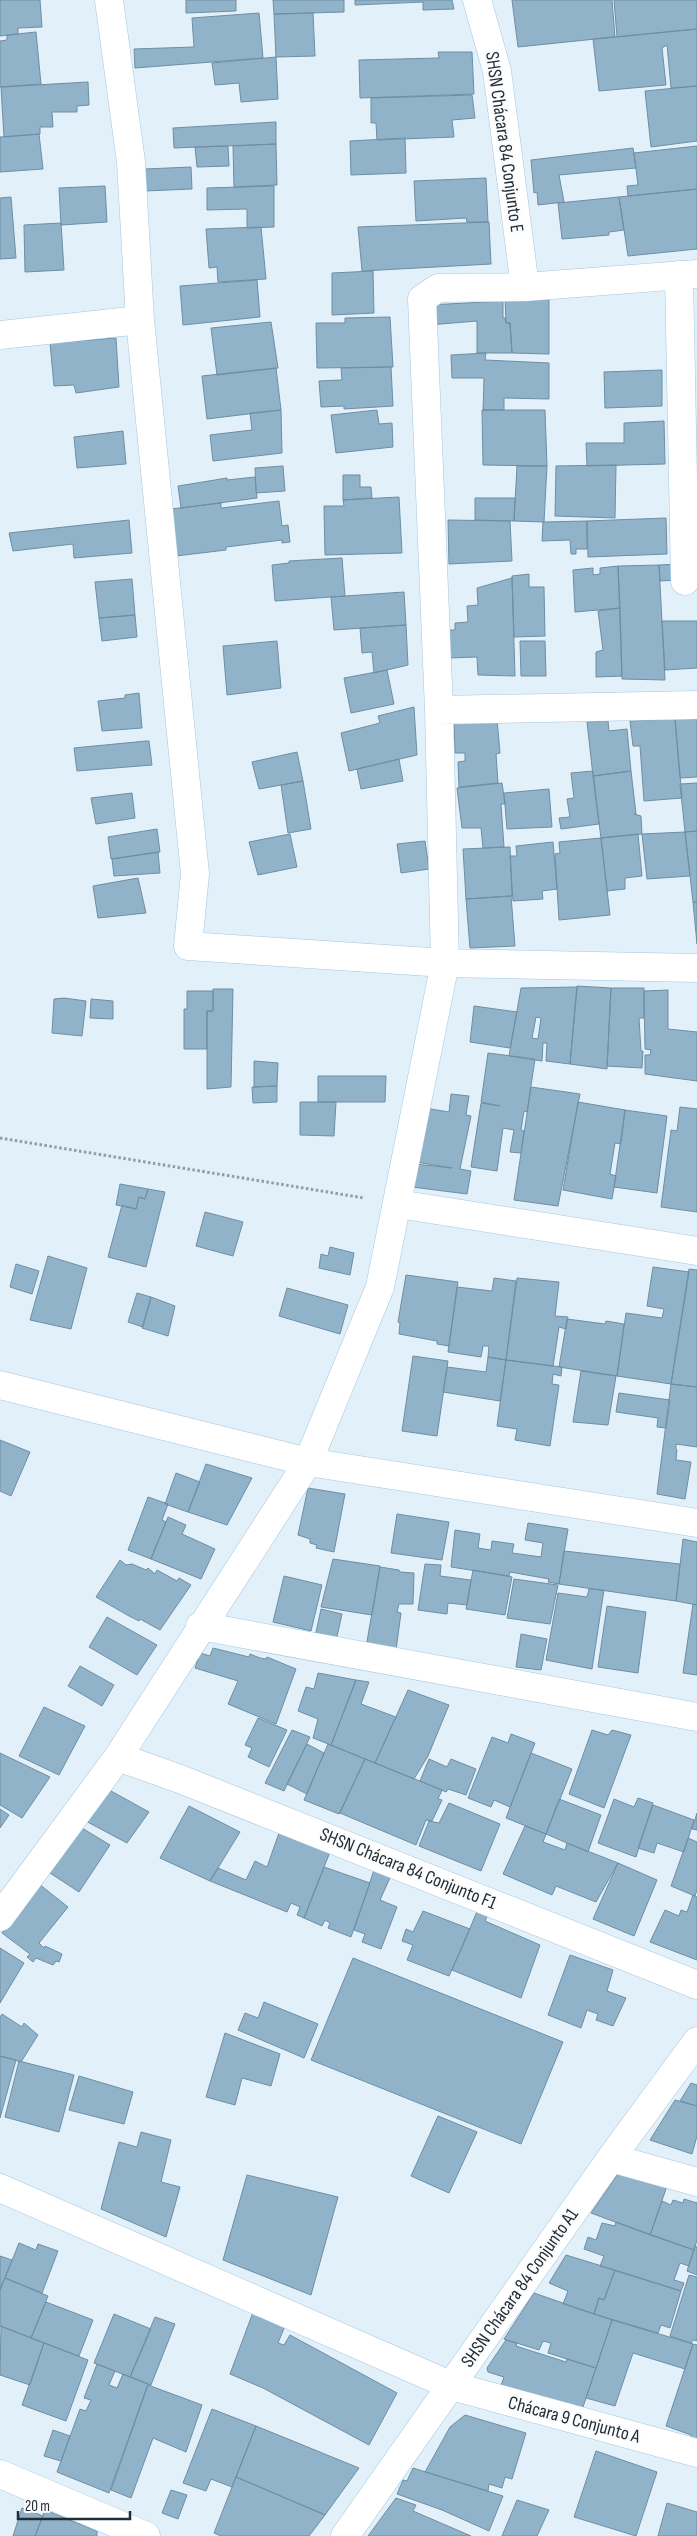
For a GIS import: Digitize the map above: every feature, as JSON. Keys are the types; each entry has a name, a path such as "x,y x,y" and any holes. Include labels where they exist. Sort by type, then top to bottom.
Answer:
{"street":[{"path":"109,0 131,162 140,320 195,874 188,946 445,963 697,968"},
{"name":"SHSN Chácara 84 Conjunto E","path":"477,0 497,71 525,286"},
{"path":"0,1917 118,1757 200,1626 308,1462 380,1287 445,963 438,710 422,299 438,288 525,286 688,274 685,581"},
{"path":"0,335 140,320"},
{"path":"438,710 697,705"},
{"path":"398,1204 697,1251"},
{"path":"0,1385 308,1462 697,1523"},
{"path":"200,1626 697,1717"},
{"name":"SHSN Chácara 84 Conjunto F1","path":"118,1757 189,1782 697,1984"},
{"name":"SHSN Chácara 84 Conjunto A1","path":"345,2536 611,2158 697,2040"},
{"path":"611,2158 697,2182"},
{"name":"Chácara 9 Conjunto A","path":"0,2188 452,2386 697,2453"},
{"path":"0,2474 146,2536"}],"path":[{"path":"0,1138 398,1204"}],"building":[{"path":"0,0 40,0 42,27 18,28 18,34 0,36"},
{"path":"186,0 236,0 236,11 186,13"},
{"path":"273,0 344,0 344,12 274,14"},
{"path":"355,0 452,0 454,9 423,10 423,2 355,5"},
{"path":"512,0 612,0 615,37 518,47"},
{"path":"614,0 697,0 697,29 617,37"},
{"path":"259,13 263,58 135,68 134,49 194,47 192,18"},
{"path":"313,13 315,56 276,57 274,14"},
{"path":"697,29 697,86 671,88 667,45 662,48 666,85 599,91 593,39"},
{"path":"36,32 41,84 0,87 0,41 7,40 7,35"},
{"path":"438,52 472,52 474,94 360,98 359,60 439,58"},
{"path":"276,57 278,99 241,102 239,83 215,85 212,63"},
{"path":"88,82 89,105 77,106 77,112 52,112 53,127 40,127 40,134 4,137 1,87"},
{"path":"697,86 697,141 651,147 645,91"},
{"path":"472,95 475,118 452,120 454,137 377,140 376,123 371,123 371,98"},
{"path":"276,122 276,144 174,148 173,128"},
{"path":"39,134 43,169 0,172 0,137"},
{"path":"405,138 406,173 351,175 350,141"},
{"path":"276,144 277,185 234,187 233,146"},
{"path":"228,146 229,166 197,167 195,147"},
{"path":"697,146 697,189 628,196 627,186 638,185 634,153"},
{"path":"633,148 636,168 559,175 564,202 538,205 537,192 534,193 531,160"},
{"path":"191,167 192,189 145,191 145,169"},
{"path":"486,178 488,222 467,222 466,218 416,221 414,181"},
{"path":"105,186 107,222 61,225 59,188"},
{"path":"274,186 274,227 247,228 247,209 207,210 207,188"},
{"path":"697,189 697,249 628,256 619,197"},
{"path":"11,197 16,258 0,259 0,198"},
{"path":"619,197 624,230 609,232 609,235 562,239 558,203"},
{"path":"489,222 491,264 362,271 358,227"},
{"path":"61,223 64,270 25,272 24,225"},
{"path":"261,227 266,279 218,282 217,267 209,268 206,229"},
{"path":"373,271 374,313 332,315 332,273"},
{"path":"257,280 260,317 183,325 180,286"},
{"path":"549,295 549,354 512,353 510,323 506,323 505,298"},
{"path":"503,301 503,318 505,318 506,323 510,323 512,353 477,353 477,321 429,325 429,305"},
{"path":"390,317 393,367 317,368 316,323 345,323 345,318"},
{"path":"271,322 278,368 217,375 211,328"},
{"path":"116,338 119,387 76,393 74,385 54,386 50,343"},
{"path":"486,353 485,360 549,363 549,399 504,398 504,410 483,410 484,378 452,378 451,355"},
{"path":"391,367 393,406 344,409 344,406 321,407 319,381 342,380 341,368"},
{"path":"276,368 281,410 207,419 202,376"},
{"path":"662,370 662,406 605,408 604,372"},
{"path":"281,410 282,453 213,461 210,435 252,430 250,413"},
{"path":"377,410 379,424 392,423 393,447 336,453 331,415"},
{"path":"482,410 545,410 547,466 483,465"},
{"path":"664,421 665,464 587,466 586,443 624,443 624,423"},
{"path":"123,431 126,464 77,468 74,437"},
{"path":"616,465 615,518 555,516 556,466"},
{"path":"283,466 285,491 256,493 255,468"},
{"path":"517,466 547,466 544,522 514,521"},
{"path":"343,475 360,475 360,487 371,487 372,498 343,500"},
{"path":"255,477 257,498 181,508 178,486 227,478 227,480"},
{"path":"399,497 402,553 325,555 324,506 344,506 343,500"},
{"path":"475,498 515,498 514,521 475,520"},
{"path":"279,501 282,526 288,525 290,542 282,543 282,540 226,547 226,550 176,556 171,509 221,503 221,508"},
{"path":"666,518 667,554 588,557 587,521"},
{"path":"129,520 132,553 74,558 73,544 13,551 9,533"},
{"path":"448,520 510,521 512,561 449,564"},
{"path":"587,521 587,549 576,549 576,554 571,554 570,540 542,541 543,522"},
{"path":"342,558 345,596 275,601 272,565 289,563 289,561"},
{"path":"697,563 697,579 660,581 659,565"},
{"path":"659,565 665,680 622,679 618,566"},
{"path":"618,566 620,608 575,612 573,570 593,568 593,575 600,574 600,568"},
{"path":"529,574 529,587 544,587 545,636 514,637 512,576"},
{"path":"512,578 515,676 478,675 477,657 449,658 448,630 455,630 455,623 468,622 467,606 478,605 477,588"},
{"path":"132,579 135,615 99,618 95,582"},
{"path":"404,592 406,625 334,630 331,597"},
{"path":"620,608 622,676 596,677 596,652 603,650 598,611"},
{"path":"135,615 137,637 102,641 99,618"},
{"path":"662,621 697,621 697,668 665,670"},
{"path":"406,625 408,665 374,673 372,652 362,653 360,628"},
{"path":"277,641 281,688 227,695 223,646"},
{"path":"520,641 545,641 546,676 521,676"},
{"path":"387,670 394,704 351,713 344,678"},
{"path":"139,693 142,728 102,731 98,701 125,698 125,695"},
{"path":"414,707 417,755 349,771 341,733 380,723 378,716"},
{"path":"497,719 500,753 496,754 498,783 459,787 458,762 465,761 465,753 455,753 454,720"},
{"path":"675,719 697,719 697,777 680,778"},
{"path":"675,719 682,798 644,801 640,746 633,746 630,721"},
{"path":"608,721 609,731 627,729 631,771 593,776 587,722"},
{"path":"149,741 152,765 77,771 74,748"},
{"path":"297,752 303,781 259,789 252,762"},
{"path":"399,759 403,781 361,789 357,769"},
{"path":"593,771 599,824 561,829 559,818 570,817 567,799 574,798 571,773"},
{"path":"631,771 636,814 634,814 641,816 642,834 601,838 593,776"},
{"path":"303,781 311,829 288,833 281,785"},
{"path":"502,783 505,804 501,804 504,847 483,848 481,828 462,828 457,788"},
{"path":"697,783 697,831 685,832 680,784"},
{"path":"549,789 552,827 507,829 504,793"},
{"path":"132,793 135,818 96,824 91,798"},
{"path":"157,829 160,852 111,859 108,837"},
{"path":"697,831 697,902 693,902 685,832"},
{"path":"685,832 690,876 647,879 642,834"},
{"path":"290,834 297,867 258,875 249,842"},
{"path":"638,834 642,876 625,878 625,889 607,891 601,838"},
{"path":"601,838 610,915 559,920 555,854 560,853 559,842"},
{"path":"425,841 429,869 401,873 397,844"},
{"path":"553,842 557,889 542,891 543,899 513,901 510,856 517,856 516,846"},
{"path":"510,847 512,896 466,899 463,849"},
{"path":"158,852 160,873 114,876 112,859"},
{"path":"138,878 146,913 98,918 93,886"},
{"path":"511,896 515,946 470,948 466,899"},
{"path":"693,902 697,902 697,944"},
{"path":"577,986 611,988 607,1069 570,1064"},
{"path":"577,987 570,1064 546,1061 547,1043 543,1043 542,1061 509,1056 521,988","holes":["536,1017 541,1018 538,1039 532,1038"]},
{"path":"611,988 644,988 644,1018 639,1018 641,1051 643,1051 642,1068 607,1066"},
{"path":"213,989 233,989 231,1087 207,1089 207,1011 213,1011"},
{"path":"668,990 668,1029 697,1032 697,1081 645,1074 645,1055 650,1055 651,1050 645,1049 644,991"},
{"path":"187,991 213,991 213,1011 207,1011 207,1049 184,1049 184,1009 187,1009"},
{"path":"64,998 86,1001 82,1036 52,1033 54,999"},
{"path":"91,999 113,1001 113,1019 90,1018"},
{"path":"474,1006 517,1012 510,1048 470,1042"},
{"path":"488,1053 535,1059 527,1112 524,1111 521,1130 524,1131 521,1153 510,1152 514,1130 503,1128 497,1171 471,1167 481,1103 500,1106 481,1102"},
{"path":"254,1061 278,1063 277,1086 254,1087"},
{"path":"318,1076 386,1076 385,1102 318,1102"},
{"path":"277,1086 277,1102 253,1103 252,1087"},
{"path":"531,1087 580,1094 558,1206 514,1200"},
{"path":"451,1094 469,1096 466,1115 471,1116 460,1169 471,1171 467,1194 412,1187 415,1164 452,1168 416,1162 425,1108 449,1112"},
{"path":"300,1102 336,1102 334,1136 300,1135"},
{"path":"578,1102 625,1110 621,1144 615,1143 610,1174 616,1176 612,1199 563,1190"},
{"path":"680,1107 697,1109 697,1212 661,1207 671,1130 677,1131"},
{"path":"625,1110 667,1116 657,1193 614,1187"},
{"path":"120,1184 148,1189 145,1199 139,1197 136,1209 116,1205"},
{"path":"148,1189 165,1192 146,1267 108,1257 122,1205 136,1209 139,1197 145,1199"},
{"path":"205,1212 243,1222 233,1256 196,1246"},
{"path":"330,1247 354,1253 350,1275 319,1268 321,1254 328,1256"},
{"path":"48,1256 87,1268 71,1329 30,1320"},
{"path":"16,1264 39,1271 32,1294 10,1287"},
{"path":"653,1267 689,1272 671,1384 617,1376 626,1313 662,1318 664,1309 647,1306"},
{"path":"689,1269 697,1270 697,1387 671,1384"},
{"path":"406,1275 458,1282 449,1346 437,1344 437,1341 399,1334 400,1323 398,1322"},
{"path":"494,1278 516,1281 506,1360 488,1357 489,1346 483,1346 481,1357 448,1352 457,1287 492,1291"},
{"path":"517,1278 559,1282 555,1316 568,1317 566,1329 559,1327 553,1366 506,1360"},
{"path":"287,1288 348,1305 340,1334 279,1316"},
{"path":"137,1293 151,1297 143,1327 128,1322"},
{"path":"151,1297 175,1306 168,1336 142,1328"},
{"path":"567,1319 605,1324 606,1321 624,1324 617,1376 559,1367"},
{"path":"413,1356 448,1361 437,1436 402,1431"},
{"path":"488,1357 506,1360 500,1401 443,1392 447,1367 486,1372"},
{"path":"506,1360 562,1367 561,1376 553,1374 552,1384 559,1385 550,1446 515,1440 517,1429 497,1426"},
{"path":"581,1371 616,1376 608,1425 573,1422"},
{"path":"671,1384 697,1387 697,1447 676,1444 676,1460 691,1462 685,1499 657,1494"},
{"path":"619,1393 670,1400 666,1428 657,1427 658,1418 616,1412"},
{"path":"0,1440 30,1452 11,1496 0,1491"},
{"path":"206,1464 252,1478 227,1525 188,1512"},
{"path":"176,1473 200,1482 188,1512 165,1504"},
{"path":"308,1488 345,1494 334,1552 316,1548 317,1545 310,1543 310,1539 298,1535"},
{"path":"148,1497 168,1504 162,1520 166,1522 151,1559 128,1550"},
{"path":"397,1514 449,1522 442,1560 391,1553"},
{"path":"168,1517 186,1525 182,1534 215,1549 201,1579 151,1559"},
{"path":"528,1523 568,1529 559,1584 548,1582 549,1579 510,1572 509,1576 451,1567 455,1530 480,1534 478,1548 491,1550 492,1541 514,1544 512,1553 541,1557 543,1543 525,1540"},
{"path":"683,1539 697,1542 697,1605 676,1601"},
{"path":"564,1551 680,1564 676,1601 559,1584"},
{"path":"333,1559 380,1566 372,1615 321,1607"},
{"path":"120,1560 126,1565 132,1564 146,1570 148,1568 155,1574 157,1570 177,1581 179,1578 191,1585 160,1630 140,1619 139,1621 129,1616 96,1597"},
{"path":"425,1564 441,1565 440,1576 471,1580 467,1605 448,1603 447,1614 418,1610"},
{"path":"380,1567 414,1573 413,1604 399,1604 397,1612 401,1613 396,1650 366,1647"},
{"path":"473,1570 512,1577 505,1615 466,1609"},
{"path":"284,1576 322,1585 311,1631 273,1622"},
{"path":"514,1579 558,1585 550,1624 507,1618"},
{"path":"589,1589 604,1590 592,1669 546,1660 558,1593 587,1597"},
{"path":"693,1604 697,1605 697,1675 683,1673"},
{"path":"607,1606 646,1612 638,1673 598,1667"},
{"path":"321,1609 342,1614 336,1641 315,1637"},
{"path":"107,1617 157,1645 137,1675 89,1647"},
{"path":"521,1634 547,1639 541,1670 516,1667"},
{"path":"213,1648 249,1657 250,1654 260,1658 266,1659 267,1657 296,1669 276,1724 228,1704 238,1681 195,1668 200,1653 210,1656"},
{"path":"80,1666 114,1685 102,1706 68,1686"},
{"path":"318,1673 356,1680 331,1745 313,1738 318,1719 298,1711 306,1687 314,1689"},
{"path":"356,1680 369,1682 361,1704 396,1717 375,1763 331,1745"},
{"path":"408,1690 449,1705 428,1756 414,1779 375,1763"},
{"path":"44,1707 85,1726 59,1775 19,1756"},
{"path":"258,1718 287,1730 269,1767 248,1757 252,1748 245,1745"},
{"path":"292,1730 310,1737 284,1791 265,1783"},
{"path":"592,1730 608,1735 612,1730 631,1735 604,1808 569,1794"},
{"path":"511,1734 535,1743 510,1807 494,1800 491,1807 468,1798 492,1737 508,1743"},
{"path":"307,1744 324,1753 307,1794 287,1784"},
{"path":"328,1744 365,1759 339,1814 304,1800"},
{"path":"0,1753 50,1777 22,1818 0,1805"},
{"path":"531,1753 572,1769 546,1834 506,1818"},
{"path":"365,1759 442,1790 438,1799 442,1800 432,1821 426,1820 416,1845 340,1813"},
{"path":"429,1759 447,1767 451,1759 476,1769 466,1795 448,1789 446,1792 420,1781"},
{"path":"102,1786 149,1812 127,1843 80,1818"},
{"path":"638,1798 653,1803 636,1857 598,1843 614,1799 634,1807"},
{"path":"559,1799 601,1815 588,1852 546,1834"},
{"path":"449,1803 500,1824 481,1871 419,1846 429,1821 439,1823"},
{"path":"653,1805 694,1820 684,1852 657,1843 654,1853 638,1848"},
{"path":"189,1806 240,1832 210,1881 160,1858"},
{"path":"0,1809 9,1815 0,1828"},
{"path":"697,1813 697,1830 692,1829"},
{"path":"77,1825 110,1845 79,1892 47,1871"},
{"path":"525,1826 546,1834 543,1842 565,1850 567,1843 618,1863 596,1902 556,1886 552,1895 503,1874"},
{"path":"279,1833 330,1852 304,1918 297,1915 300,1907 291,1903 287,1912 210,1881 218,1868 246,1880 255,1861 267,1867"},
{"path":"688,1838 697,1842 697,1890 695,1896 671,1886"},
{"path":"618,1863 657,1880 634,1936 593,1919"},
{"path":"376,1864 393,1871 380,1900 397,1907 381,1949 362,1942 365,1934 354,1930"},
{"path":"324,1867 370,1883 351,1937 328,1928 330,1923 325,1920 322,1926 304,1918"},
{"path":"39,1884 68,1907 39,1943 44,1948 45,1946 62,1954 59,1962 56,1961 53,1965 36,1958 33,1962 27,1957 30,1954 2,1933"},
{"path":"693,1895 697,1897 697,1960 650,1942 665,1910 679,1916 681,1910 687,1912"},
{"path":"479,1907 489,1912 485,1921 540,1945 521,1998 452,1970"},
{"path":"423,1911 470,1929 449,1976 407,1960 413,1945 402,1941 406,1929 413,1932"},
{"path":"0,1948 24,1963 0,2003"},
{"path":"570,1955 613,1970 607,1991 626,1998 613,2026 596,2020 598,2014 587,2010 581,2028 548,2015"},
{"path":"353,1958 563,2042 521,2144 311,2060"},
{"path":"264,2002 318,2024 304,2058 238,2030 245,2013 258,2018"},
{"path":"2,2014 22,2027 24,2023 38,2035 21,2062 0,2056 0,2017"},
{"path":"225,2033 280,2054 271,2086 242,2078 235,2105 206,2097"},
{"path":"0,2056 16,2060 0,2118"},
{"path":"19,2061 74,2075 59,2132 5,2117"},
{"path":"79,2076 133,2092 124,2124 69,2110"},
{"path":"691,2083 697,2085 697,2106 680,2101"},
{"path":"675,2100 697,2106 697,2136 692,2154 650,2140"},
{"path":"438,2116 477,2132 449,2193 411,2176"},
{"path":"141,2132 171,2140 161,2182 180,2187 166,2237 101,2209 119,2142 137,2147"},
{"path":"620,2171 667,2186 650,2235 591,2213"},
{"path":"247,2175 338,2197 311,2295 223,2260"},
{"path":"684,2199 697,2203 697,2240 694,2250 650,2235 662,2201 671,2205 673,2200 683,2203"},
{"path":"616,2222 694,2250 689,2266 680,2263 674,2280 684,2283 681,2291 600,2266 604,2256 584,2249 588,2237 596,2240 602,2223 615,2226"},
{"path":"19,2243 36,2250 38,2244 58,2251 42,2293 5,2278"},
{"path":"695,2246 697,2247 697,2275 687,2271"},
{"path":"566,2255 615,2270 604,2300 599,2298 594,2314 563,2304 568,2291 549,2283"},
{"path":"0,2256 12,2260 0,2290"},
{"path":"615,2270 681,2291 670,2328 661,2325 658,2333 594,2314 599,2298 604,2300"},
{"path":"689,2275 697,2277 697,2341 693,2340 691,2343 670,2336"},
{"path":"5,2278 48,2296 31,2338 0,2326 0,2290"},
{"path":"534,2293 612,2320 596,2368 548,2353 551,2343 543,2341 539,2350 504,2339"},
{"path":"46,2302 93,2320 79,2356 31,2338"},
{"path":"255,2307 287,2321 278,2343 284,2345 290,2335 397,2393 369,2445 263,2388 230,2374"},
{"path":"114,2314 151,2329 130,2377 94,2363"},
{"path":"155,2317 175,2324 151,2385 130,2377"},
{"path":"612,2320 693,2344 685,2369 633,2353 615,2406 586,2398"},
{"path":"1,2326 44,2343 30,2385 0,2375"},
{"path":"506,2340 517,2343 516,2346 566,2362 567,2359 596,2368 581,2413 499,2391 504,2377 488,2372 487,2368"},
{"path":"44,2343 88,2360 66,2421 22,2405"},
{"path":"693,2344 697,2345 697,2449 688,2445 691,2435 666,2426"},
{"path":"97,2364 115,2371 109,2385 117,2388 123,2374 148,2384 109,2493 57,2472 80,2409 86,2411 91,2400 84,2398"},
{"path":"148,2385 202,2405 186,2452 153,2438 131,2498 111,2490"},
{"path":"212,2409 256,2426 232,2487 211,2479 206,2491 183,2483"},
{"path":"465,2415 526,2433 512,2479 505,2477 502,2488 489,2484 488,2491 425,2472 450,2427"},
{"path":"256,2426 359,2468 325,2515 236,2477"},
{"path":"53,2430 70,2436 61,2461 44,2456"},
{"path":"596,2451 657,2472 636,2536 574,2517"},
{"path":"413,2468 503,2496 489,2531 442,2510 397,2494 403,2480 407,2481"},
{"path":"236,2477 325,2515 309,2536 221,2536 214,2533"},
{"path":"171,2490 187,2495 178,2519 162,2513"},
{"path":"396,2498 416,2505 413,2511 471,2536 368,2536"},
{"path":"517,2500 549,2510 537,2536 502,2536"},
{"path":"667,2503 697,2512 697,2536 658,2536"},
{"path":"22,2508 43,2516 35,2536 13,2536"},
{"path":"45,2510 97,2531 97,2536 35,2536"}]}
